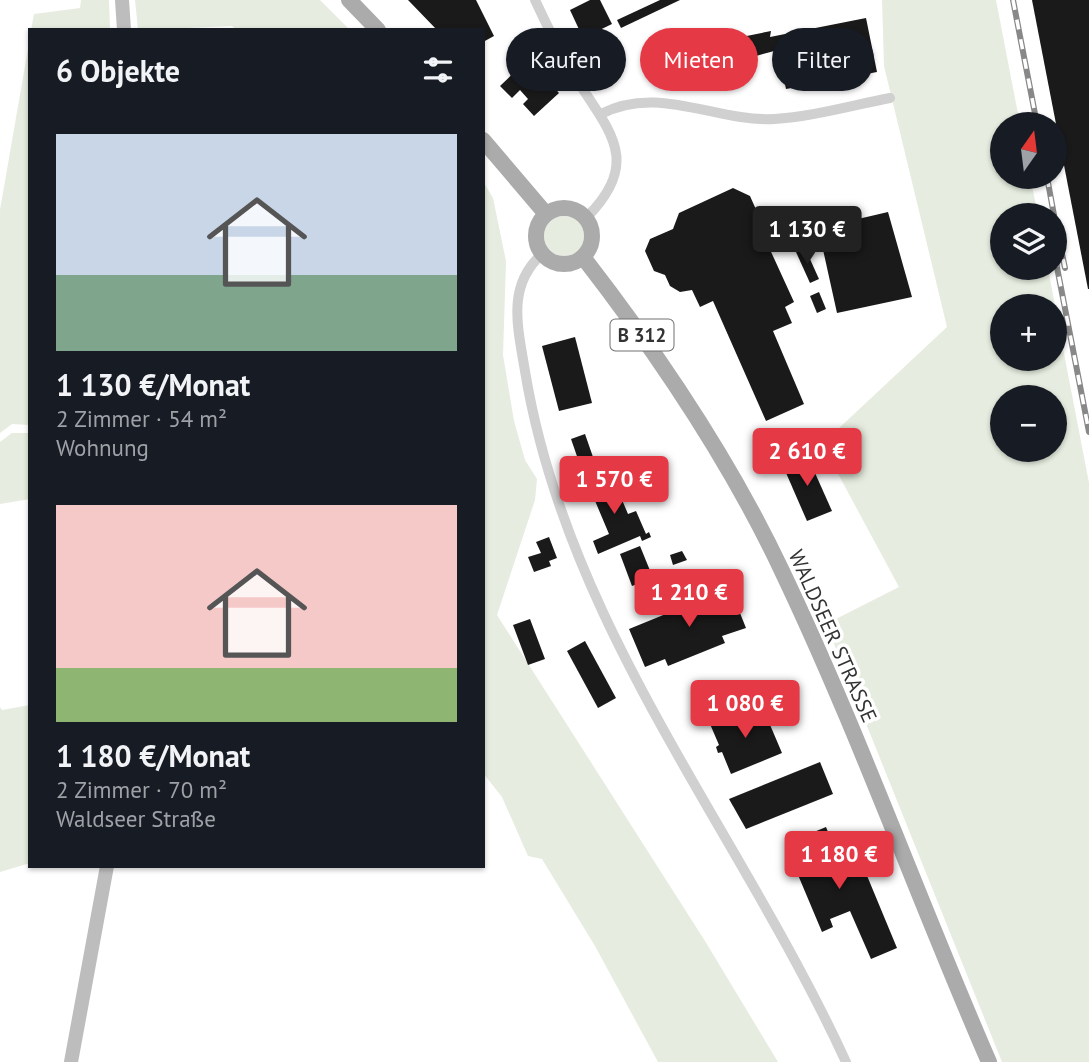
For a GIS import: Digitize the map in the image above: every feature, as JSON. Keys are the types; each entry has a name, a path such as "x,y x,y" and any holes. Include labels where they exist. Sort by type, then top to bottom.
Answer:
{"main road":[{"path":"349,0 376,28"},
{"path":"485,142 546,214"},
{"path":"563,207 572,208 586,218 593,237 591,246 583,257 570,264 561,264 552,262 542,254 536,240 536,230 546,214 563,207"},
{"name":"WALDSEER STRASSE","path":"583,257 640,332 697,416 781,568 878,789 989,1062"}],"street":[{"path":"122,0 124,28"},
{"path":"535,0 575,76 612,135 617,159 616,171 606,194 586,218"},
{"path":"601,114 616,106 646,101 678,104 741,117 776,119 890,98"},
{"path":"542,254 531,263 521,280 516,320 528,393 552,485 618,648 660,727 734,849 820,1006 846,1062"},
{"path":"71,1062 107,868"}],"shaded area":[{"path":"81,0 109,0 110,28 31,28 34,14 80,8"},
{"path":"135,0 320,0 348,28 232,26 138,28"},
{"path":"882,0 996,0 1018,112 990,112 990,189 1033,189 1035,203 990,203 990,280 1050,280 1053,294 990,294 990,371 1067,369 1089,483 1089,1062 1002,1062 826,624 899,587 822,444 947,327 884,66"},
{"path":"28,49 28,425 12,424 0,433 0,210"},
{"path":"485,184 493,198 506,261 503,355 514,421 525,460 537,479 535,500 497,615 705,941 778,1062 658,1062 595,946 542,859 528,856 502,797 485,776"},
{"path":"564,216 572,217 578,222 583,228 583,244 578,250 572,255 564,256 556,255 550,250 545,244 544,236 545,228 550,222 556,217"},
{"path":"12,433 28,433 28,499 0,504 0,442"},
{"path":"28,705 28,864 0,872 0,707 2,710"}],"building":[{"path":"408,0 476,0 494,36 485,41 485,28 435,28"},
{"path":"590,0 600,0 612,24 604,28 578,28 570,10"},
{"path":"660,0 680,0 621,28 617,20"},
{"path":"1032,0 1089,0 1089,289 1068,186 1068,112 1054,112"},
{"path":"866,18 868,28 815,28"},
{"path":"771,31 772,52 758,55 758,34"},
{"path":"506,80 506,91 519,91 512,98 500,86"},
{"path":"521,91 559,93 534,116 523,104 528,99"},
{"path":"733,188 750,196 762,223 757,236 760,237 761,245 767,243 794,302 785,307 792,323 773,331 804,404 766,421 713,301 700,307 692,290 680,292 670,286 665,275 654,271 645,251 650,239 673,229 679,213"},
{"path":"857,212 858,219 888,212 912,297 837,313 818,227 843,222 842,215"},
{"path":"805,248 819,279 810,283 796,252"},
{"path":"819,292 826,309 817,313 810,296"},
{"path":"575,337 592,403 559,411 542,346"},
{"path":"585,434 593,457 579,462 571,439"},
{"path":"807,455 832,511 807,521 783,466"},
{"path":"601,470 610,492 617,488 628,514 636,511 646,534 649,532 651,537 642,541 640,536 598,554 593,541 609,534 585,477"},
{"path":"549,537 557,558 549,561 551,566 534,572 528,557 541,553 536,542"},
{"path":"640,546 653,578 632,586 620,554"},
{"path":"682,551 687,560 673,565 670,555"},
{"path":"710,588 713,595 730,588 746,628 722,636 725,643 668,666 665,659 645,667 629,629 705,598 703,591"},
{"path":"530,619 545,659 528,665 513,625"},
{"path":"585,641 616,698 598,708 567,651"},
{"path":"752,707 759,723 768,720 782,753 731,774 722,752 718,753 716,747 719,745 710,724"},
{"path":"820,762 833,794 746,829 729,799"},
{"path":"826,827 845,873 863,866 897,948 871,959 850,911 830,919 833,927 822,932 785,844"}],"railway":[{"path":"1013,0 1035,112"},
{"path":"1049,189 1052,203"},
{"path":"1059,280 1089,432"}]}
